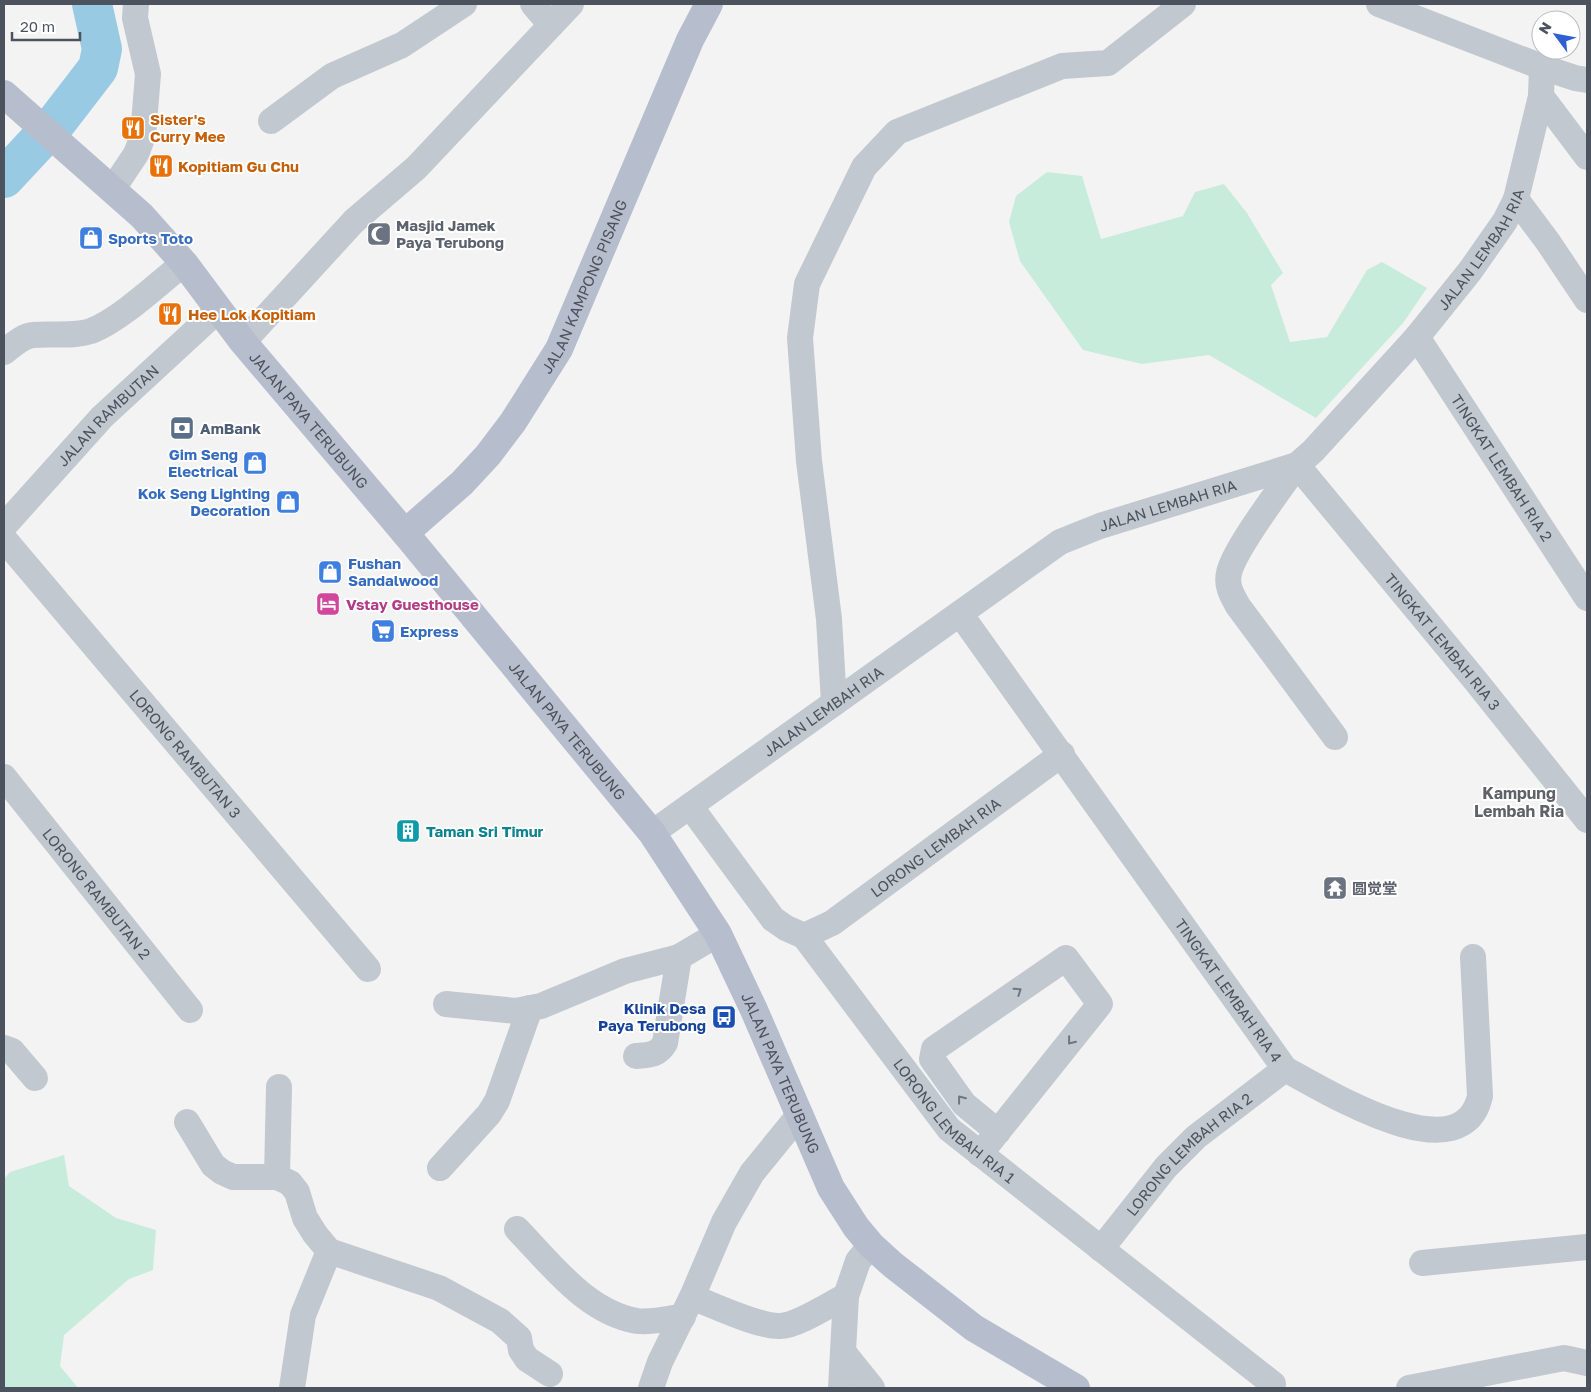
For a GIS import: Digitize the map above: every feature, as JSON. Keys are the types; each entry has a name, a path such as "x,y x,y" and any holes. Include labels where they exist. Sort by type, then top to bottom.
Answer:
{"main road":[{"name":"JALAN KAMPONG PISANG","path":"405,533 462,482 488,455 513,422 559,349 690,40 709,4"},
{"name":"JALAN PAYA TERUBUNG","path":"12,101 142,216 184,263 243,342 405,533 652,833 718,934 800,1114 831,1188 856,1227 871,1245 974,1328 1076,1388"}],"street":[{"path":"112,190 136,154 144,136 148,74 135,18 136,4"},
{"path":"271,121 332,76 402,45 464,4"},
{"path":"533,4 551,26"},
{"path":"243,342 354,221 416,168 571,4"},
{"path":"834,703 829,619 809,462 800,338 807,284 864,167 897,132 1062,66 1108,63 1184,4"},
{"path":"1379,4 1542,67 1583,76"},
{"name":"JALAN LEMBAH RIA","path":"652,833 961,615 1060,542 1100,526 1297,465 1313,451 1417,337 1470,270 1505,221 1516,199 1540,96 1542,67"},
{"path":"1540,96 1587,157"},
{"path":"1516,199 1587,300"},
{"path":"4,352 23,338 33,335 60,335 91,331 130,308 184,263"},
{"name":"JALAN RAMBUTAN","path":"4,526 102,417 218,310"},
{"name":"TINGKAT LEMBAH RIA 2","path":"1417,337 1587,598"},
{"path":"1297,465 1240,549 1229,572 1228,587 1238,606 1335,737"},
{"name":"TINGKAT LEMBAH RIA 3","path":"1297,465 1475,680 1587,820"},
{"name":"LORONG RAMBUTAN 3","path":"4,539 368,969"},
{"name":"TINGKAT LEMBAH RIA 4","path":"961,615 1285,1069 1364,1111 1396,1124 1426,1129 1443,1128 1464,1123 1473,1115 1480,1096 1473,957"},
{"name":"LORONG LEMBAH RIA","path":"804,936 832,923 1062,754"},
{"name":"LORONG RAMBUTAN 2","path":"4,777 190,1010"},
{"name":"LORONG LEMBAH RIA 1","path":"690,806 773,919 786,928 804,936 942,1122 980,1154 1273,1384"},
{"path":"446,1004 490,1010 516,1011 530,1008 625,971 679,957 718,934"},
{"path":"636,1056 653,1055 660,1051 665,1043 679,957"},
{"path":"980,1154 998,1132 1100,1004 1066,958 934,1049 932,1059 964,1104 998,1132"},
{"path":"440,1168 489,1114 497,1101 530,1008"},
{"path":"4,1048 12,1051 35,1078"},
{"name":"LORONG LEMBAH RIA 2","path":"1101,1249 1166,1167 1196,1137 1285,1069"},
{"path":"277,1177 279,1087"},
{"path":"651,1388 660,1362 688,1307 724,1222 752,1173 800,1114"},
{"path":"186,1122 213,1165 222,1172 233,1177 277,1177 290,1183 297,1192 305,1218 315,1234 329,1250 439,1288 500,1321 520,1338 522,1350 527,1359 550,1374"},
{"path":"517,1229 585,1298 625,1317 639,1321 688,1307 780,1326 792,1323 846,1296"},
{"path":"841,1388 846,1296 858,1261 871,1245"},
{"path":"1422,1263 1587,1247"},
{"path":"292,1388 303,1315 329,1250"},
{"path":"843,1352 872,1388"},
{"path":"1409,1388 1564,1358 1587,1363"}],"green space":[{"path":"1047,172 1082,176 1101,239 1183,216 1195,192 1224,184 1247,213 1283,273 1271,285 1290,342 1327,337 1367,270 1382,262 1427,288 1403,323 1316,418 1209,355 1142,364 1083,350 1020,261 1009,222 1016,196"},
{"path":"64,1155 69,1186 116,1218 156,1230 153,1270 129,1279 64,1335 60,1366 78,1388 4,1388 4,1179 10,1172"}],"waterway":[{"path":"4,178 58,120 98,68 102,49 92,4"}],"place":[{"name":"Sister's Curry Mee","path":"133,128"},
{"name":"Kopitiam Gu Chu","path":"161,166"},
{"name":"Masjid Jamek Paya Terubong","path":"379,234"},
{"name":"Sports Toto","path":"91,238"},
{"name":"Hee Lok Kopitiam","path":"170,314"},
{"name":"AmBank","path":"182,428"},
{"name":"Gim Seng Electrical","path":"255,463"},
{"name":"Kok Seng Lighting Decoration","path":"288,502"},
{"name":"Fushan Sandalwood","path":"330,572"},
{"name":"Vstay Guesthouse","path":"328,604"},
{"name":"Express","path":"383,631"},
{"name":"Taman Sri Timur","path":"408,831"},
{"name":"圆觉堂","path":"1335,888"},
{"name":"Klinik Desa Paya Terubong","path":"724,1017"}],"district":[{"name":"Kampung Lembah Ria","path":"1519,802"}]}
